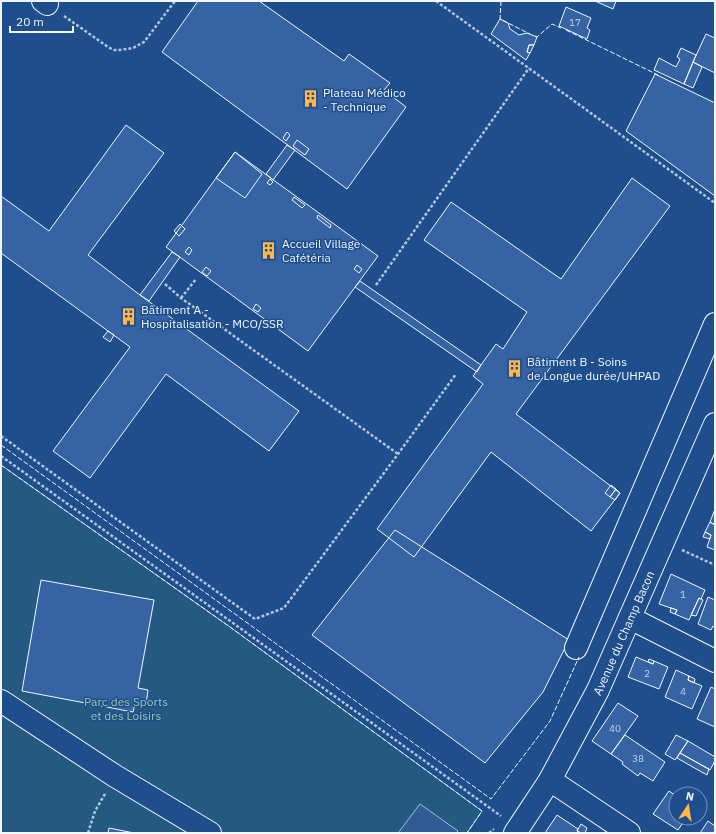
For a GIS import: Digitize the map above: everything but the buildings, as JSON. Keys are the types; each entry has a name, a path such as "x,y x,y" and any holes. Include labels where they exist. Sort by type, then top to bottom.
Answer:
{"street":[{"path":"576,648 715,324"},
{"name":"Avenue du Champ Bacon","path":"511,826 550,780 598,690 715,424"},
{"path":"630,618 715,661"},
{"path":"1,701 115,776 210,833"},
{"path":"550,780 629,833"}],"path":[{"path":"45,2 108,47 114,50 119,50 133,48 144,42 175,1"},
{"path":"436,1 715,203"},
{"path":"376,286 529,68"},
{"path":"181,298 196,279"},
{"path":"165,284 181,298 398,454"},
{"path":"1,436 255,619 284,608 456,374"},
{"path":"1,456 511,826"},
{"path":"663,542 715,565"},
{"path":"88,833 95,811"}],"green space":[{"name":"Parc des Sports et des Loisirs","path":"1,465 230,627 482,811 467,833 1,833"}],"shaded area":[{"path":"420,804 458,831 456,833 398,833"}],"fence":[{"path":"501,1 500,19 530,34"},
{"path":"535,36 537,37 552,24 561,28"},
{"path":"566,30 658,75"},
{"path":"1,445 491,799 550,721 579,657"},
{"path":"1,465 230,627 482,811 467,833"}],"place":[{"name":"Plateau Médico - Technique","path":"310,99"},
{"name":"Accueil Village Cafétéria","path":"269,250"},
{"name":"Bâtiment A - Hospitalisation - MCO/SSR","path":"128,316"},
{"name":"Bâtiment B - Soins de Longue durée/UHPAD","path":"514,368"}]}
